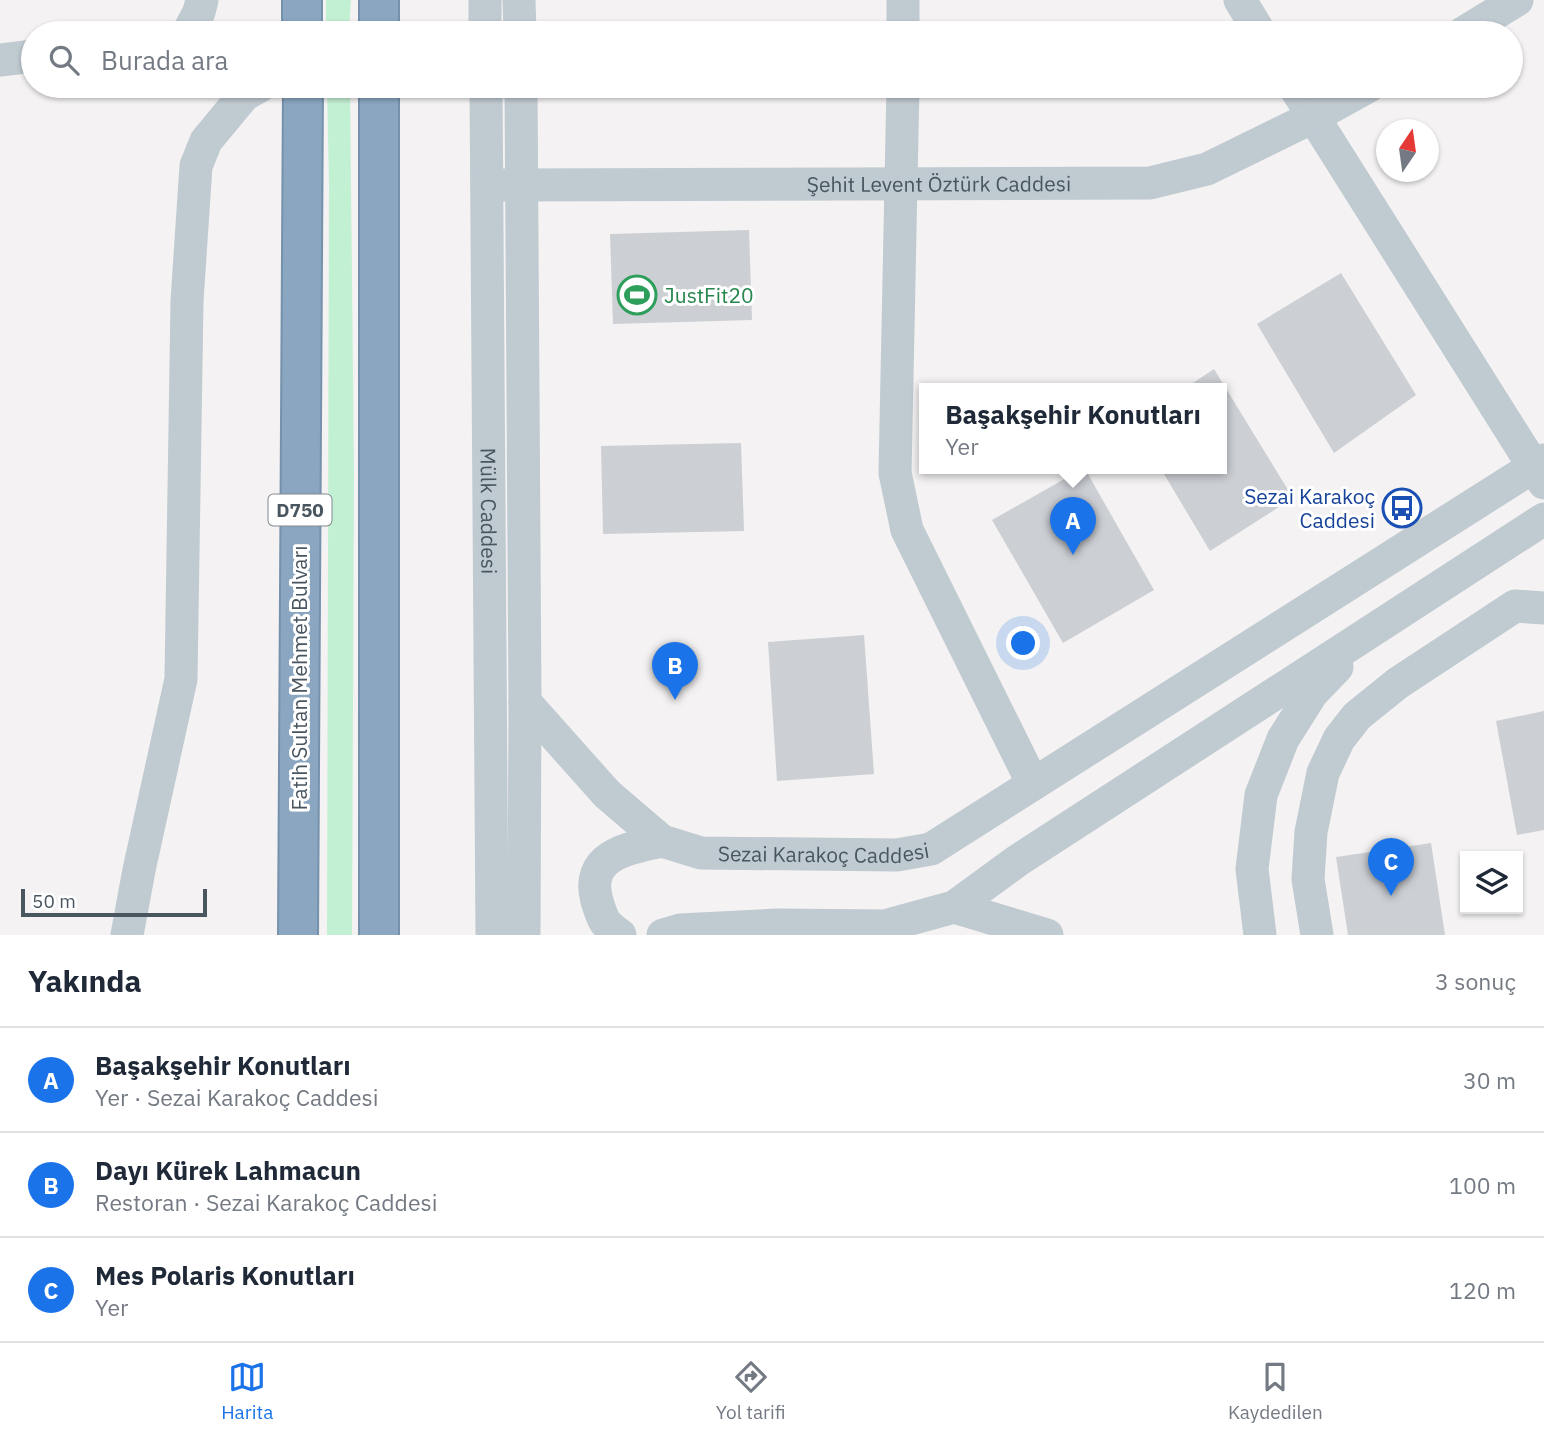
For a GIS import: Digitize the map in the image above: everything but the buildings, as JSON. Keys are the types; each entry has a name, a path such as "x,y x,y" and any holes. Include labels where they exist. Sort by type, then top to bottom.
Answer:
{"highway":[{"path":"302,0 302,21"},
{"path":"379,0 379,21"},
{"name":"Fatih Sultan Mehmet Bulvarı","path":"298,935 303,98"},
{"path":"379,98 379,935"}],"street":[{"path":"194,21 202,0"},
{"path":"485,0 485,21"},
{"path":"519,0 520,21"},
{"path":"903,0 903,21"},
{"path":"1240,0 1253,21"},
{"path":"1483,21 1517,0"},
{"path":"0,60 21,57"},
{"path":"127,935 181,679 187,302 197,166 206,141 242,98"},
{"name":"Mülk Caddesi","path":"486,98 492,935"},
{"name":"Mülk Caddesi","path":"521,98 524,935"},
{"path":"903,98 895,473 900,505 907,530 1033,784"},
{"path":"1301,98 1541,470"},
{"name":"Şehit Levent Öztürk Caddesi","path":"487,185 1150,183 1207,169 1347,98"},
{"name":"Sezai Karakoç Caddesi","path":"525,702 607,794 662,841 701,853 897,855 931,849 1541,470"},
{"path":"663,935 680,930 777,925 885,926 954,907 1017,861 1544,519"},
{"path":"1317,935 1308,879 1311,832 1323,773 1339,738 1357,716 1398,683 1515,606 1544,608"},
{"path":"1260,935 1252,869 1261,795 1283,739 1312,692 1369,634"},
{"name":"Sezai Karakoç Caddesi","path":"620,935 604,923 593,887 600,866 621,850 662,841"},
{"path":"954,907 1047,935"}],"green space":[{"path":"326,0 351,0 350,21 326,21"},
{"path":"327,98 350,98 354,472 352,935 327,935"}],"place":[{"name":"JustFit20","path":"637,295"},
{"name":"Sezai Karakoç Caddesi","path":"1402,508"},
{"name":"Başakşehir Konutları","path":"1073,555"},
{"name":"Dayı Kürek Lahmacun","path":"675,700"},
{"name":"Mes Polaris Konutları","path":"1391,896"}]}
